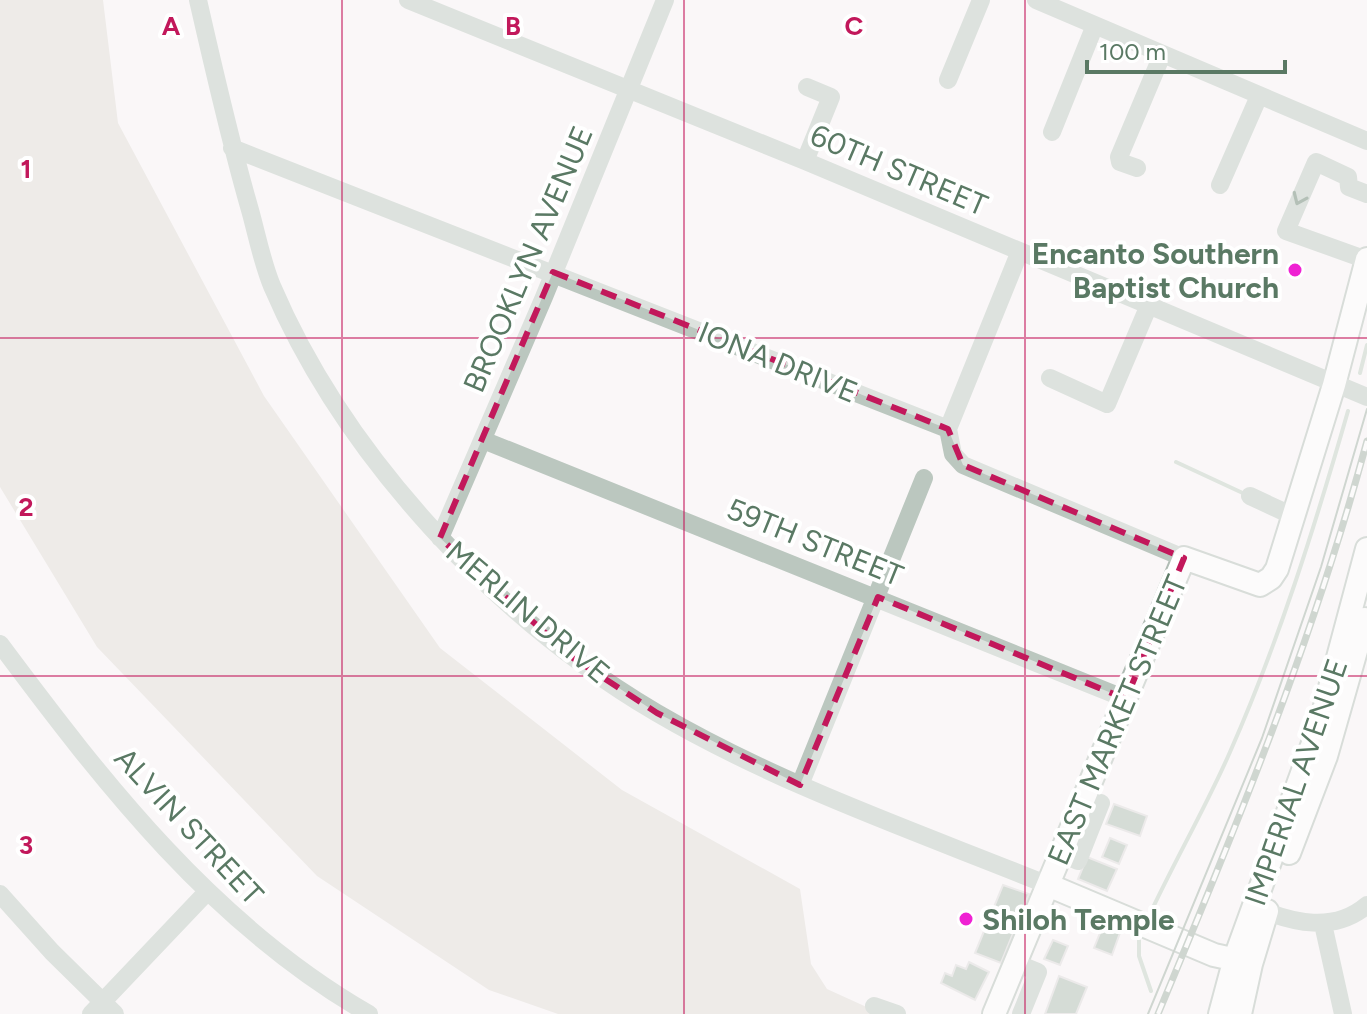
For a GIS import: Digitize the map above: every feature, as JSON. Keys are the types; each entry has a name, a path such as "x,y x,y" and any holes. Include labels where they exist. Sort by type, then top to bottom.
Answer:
{"main road":[{"path":"1184,558 1260,585 1271,578 1277,569 1334,385 1367,259"},
{"name":"IMPERIAL AVENUE","path":"1220,1014 1243,961 1321,721 1367,549"},
{"name":"EAST MARKET STREET","path":"994,1014 1062,854 1081,829 1126,699 1184,558"},
{"name":"IMPERIAL AVENUE","path":"1260,909 1326,756 1367,613"},
{"name":"MERLIN DRIVE","path":"1048,885 1214,955 1243,961"},
{"name":"IMPERIAL AVENUE","path":"1240,1014 1243,961"}],"street":[{"name":"MERLIN DRIVE","path":"198,0 232,148 270,282 296,338 366,450 440,538 573,658 657,713 800,785 1048,885"},
{"name":"60TH STREET","path":"408,0 805,161 1367,397"},
{"name":"BROOKLYN AVENUE","path":"440,538 665,0"},
{"path":"948,80 981,0"},
{"path":"1036,0 1367,141"},
{"path":"1052,132 1095,25"},
{"path":"1137,168 1120,162 1119,157 1162,55"},
{"path":"805,161 831,97 807,87"},
{"path":"1220,185 1259,96"},
{"name":"IONA DRIVE","path":"232,148 948,429"},
{"path":"1367,194 1349,187 1348,177 1316,162 1286,231 1367,259"},
{"path":"1020,251 948,429 953,454 963,465 1184,558"},
{"path":"1050,378 1107,404 1149,305"},
{"name":"59TH STREET","path":"483,440 1126,699"},
{"path":"800,785 924,478"},
{"path":"1250,496 1293,516"},
{"name":"ALVIN STREET","path":"0,644 71,740 206,893 322,987 369,1014"},
{"path":"1081,829 1101,803"},
{"path":"0,894 103,1010 206,893"},
{"path":"1260,909 1323,924 1345,919 1367,905"},
{"path":"1323,924 1343,1014"},
{"path":"1016,963 1038,972 1021,1014"},
{"path":"874,1006 897,1014"}],"highlighted area":[{"path":"553,272 948,429 963,465 1184,558 1126,699 878,597 800,785 657,713 573,658 440,538"}],"shaded area":[{"path":"0,0 103,0 118,123 264,396 440,648 622,790 800,889 811,964 827,989 882,1014 558,1014 489,990 317,876 97,647 0,487"}],"building":[{"path":"1114,804 1147,816 1140,836 1106,824"},
{"path":"1110,838 1127,845 1119,864 1102,857"},
{"path":"1087,857 1117,869 1107,891 1078,879"},
{"path":"1003,885 1029,894 1001,963 975,953"},
{"path":"1104,923 1121,930 1112,955 1094,948"},
{"path":"1053,940 1068,946 1060,965 1044,959"},
{"path":"969,962 989,972 975,1000 941,983 945,973 952,976 956,965 966,969"},
{"path":"1059,976 1087,987 1076,1014 1045,1014"}],"waterway":[{"path":"1360,373 1367,345"},
{"path":"1149,916 1221,773 1248,710 1309,540 1348,411"},
{"path":"1176,462 1247,495"},
{"path":"1139,937 1139,956 1151,991"}],"tram line":[{"path":"1148,1014 1262,738 1321,567 1367,409"}],"railway":[{"path":"1158,1014 1245,802 1298,659 1367,441"}],"place":[{"name":"Encanto Southern Baptist Church","path":"1295,270"},
{"name":"Shiloh Temple","path":"966,919"}]}
